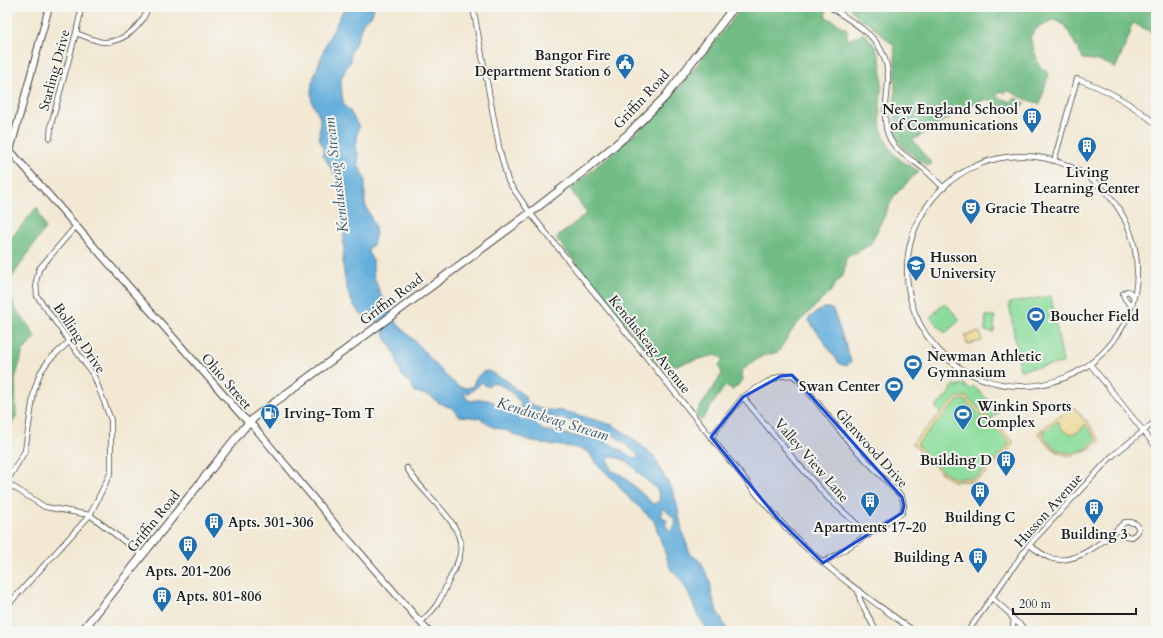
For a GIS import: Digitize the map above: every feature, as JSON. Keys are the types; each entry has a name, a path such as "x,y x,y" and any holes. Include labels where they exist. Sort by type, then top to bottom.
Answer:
{"main road":[{"name":"Griffin Road","path":"82,631 255,417 530,213 588,168 627,135 665,97 734,7"}],"street":[{"path":"9,149 49,7"},
{"name":"Starling Drive","path":"50,138 51,126 76,33 80,15 80,7"},
{"path":"76,33 103,42 127,36 136,28 144,17 148,7"},
{"name":"Kenduskeag Avenue","path":"473,7 500,152 508,181 530,213 778,519 801,543 824,563 914,631"},
{"path":"830,7 864,30 874,39 880,48 887,68 888,78 885,118 886,130 890,140 895,148 924,169 944,188"},
{"path":"1054,161 1077,79 1110,92 1126,101 1156,124"},
{"name":"Ohio Street","path":"9,149 255,428 335,524 428,631"},
{"path":"1026,157 1054,161 1072,168 1088,177 1098,185 1115,203 1125,219 1132,236 1137,255 1137,284 1133,296 1116,336 1100,356 1090,364 1065,378 1050,383 1033,386 1017,386 997,383 977,377 959,367 936,347 924,330 912,306 908,286 907,265 913,236 918,223 934,198 956,178 969,170 997,159 1026,157"},
{"name":"Bolling Drive","path":"7,606 90,515 111,472 111,420 94,376 37,296 36,282 39,269 76,226"},
{"path":"1130,304 1125,299 1123,294 1127,291 1133,296"},
{"path":"70,341 49,360 40,372 34,391 25,451 7,482 45,507 90,515 142,555"},
{"path":"1090,364 1156,447"},
{"name":"Glenwood Drive","path":"711,437 743,397 767,382 781,376 792,376 800,381 853,447 902,497 904,506 902,513 824,563"},
{"name":"Valley View Lane","path":"743,397 828,498 868,535"},
{"name":"Husson Avenue","path":"968,631 1029,545 1110,457 1156,420"},
{"path":"407,468 413,478 453,524 460,541 460,554 458,560 437,604 421,622"},
{"path":"1029,545 1049,558 1059,560 1083,554 1126,522 1131,521 1137,524 1139,529 1138,534 1132,537 1126,536 1117,530"},
{"path":"858,590 860,600 876,631"},
{"path":"992,598 1023,627 1024,631"},
{"path":"1012,631 1014,620"}],"highlighted area":[{"path":"792,375 902,497 904,506 902,513 823,563 778,519 711,437 743,397 781,376"}],"green space":[{"path":"742,7 824,7 827,9 825,16 847,29 847,40 864,33 876,48 881,64 882,77 880,116 882,129 887,143 898,158 919,171 894,196 870,245 846,258 844,273 831,291 795,326 778,352 762,356 741,371 743,380 733,390 725,386 701,421 695,415 722,374 719,365 724,359 715,355 661,369 556,238 587,213 570,189 658,114"},
{"path":"850,7 1156,7 1156,38 1149,31 1133,23 1129,31 1131,32 1115,69 1112,66 1096,60 1083,59 1065,25 1054,20 1039,26 1030,37 1039,66 1049,73 1040,104 1007,90 1005,93 1000,91 996,96 1011,102 1016,98 1026,104 1020,107 1006,109 987,99 964,108 913,140 932,164 927,166 895,139 894,46 868,22 859,20"},
{"path":"37,207 45,228 8,283 14,307 31,329 35,338 23,351 15,379 16,417 7,432 7,243"},
{"name":"Boucher Field","path":"1051,296 1063,363 1020,370 1009,303"},
{"path":"945,303 960,320 945,333 930,317"},
{"path":"986,316 995,316 994,332 985,331"},
{"name":"Winkin Sports Complex","path":"955,384 958,387 958,385 965,384 965,387 970,389 973,386 1000,411 991,421 1013,441 1011,447 987,472 974,481 953,481 940,472 912,443 941,414 936,407 952,390 951,388"},
{"path":"1071,408 1075,408 1100,441 1082,452 1074,455 1067,455 1053,449 1038,433"}],"sand":[{"path":"980,332 982,341 967,344 965,335"},
{"path":"957,397 966,397 1013,441 1011,447 987,472 974,481 953,481 940,472 912,443","holes":["958,400 965,400 1009,442 1008,446 986,469 974,478 953,478 941,470 917,444"]},
{"path":"1071,408 1075,408 1085,421 1086,420 1100,441 1091,448 1074,455 1060,453 1053,449 1038,433 1058,416 1059,417","holes":["1058,421 1062,430 1071,434 1079,432 1085,424 1096,439 1090,446 1083,450 1075,452 1059,450 1046,440 1043,432"]}],"water":[{"name":"Kenduskeag Stream","path":"345,7 374,7 372,15 363,22 350,54 351,62 347,66 341,79 342,95 344,105 350,111 359,127 355,147 359,155 358,164 365,179 365,204 374,224 376,233 373,245 369,247 368,252 373,261 373,273 379,291 396,322 445,375 459,387 467,388 473,386 475,379 482,372 488,371 508,381 515,389 524,395 528,403 546,410 564,411 613,425 654,456 664,477 672,489 677,504 682,531 690,554 701,562 710,581 712,596 718,613 728,631 709,631 698,615 684,584 671,570 654,521 625,494 618,484 594,461 588,451 572,447 542,444 517,436 505,430 493,427 479,418 459,416 452,408 439,403 430,396 415,392 411,384 402,376 393,350 386,340 384,332 373,319 365,317 358,312 351,300 346,286 343,266 344,231 341,185 323,155 323,148 319,137 320,118 312,102 312,82 327,42","holes":["482,382 487,387 493,382 508,389 522,404 513,410 509,410 488,400 469,401 463,393 470,393","525,411 528,411 565,419 579,427 596,428 620,440 639,457 632,457 602,441 544,431 531,420 518,420 517,416","610,456 624,460 634,467 637,472 657,489 660,501 653,504 622,475 611,470 608,460","663,508 673,517 676,524 670,532 665,524 667,522 666,519 662,517 661,512"]},
{"path":"824,308 833,310 851,361 847,365 839,363 808,319"}],"place":[{"name":"Bangor Fire Department Station 6","path":"625,80"},
{"name":"New England School of Communications","path":"1032,134"},
{"name":"Living Learning Center","path":"1087,163"},
{"name":"Gracie Theatre","path":"971,225"},
{"name":"Husson University","path":"916,282"},
{"name":"Boucher Field","path":"1036,333"},
{"name":"Newman Athletic Gymnasium","path":"913,381"},
{"name":"Swan Center","path":"894,403"},
{"name":"Irving-Tom T","path":"270,430"},
{"name":"Winkin Sports Complex","path":"963,431"},
{"name":"Building D","path":"1006,477"},
{"name":"Building C","path":"980,508"},
{"name":"Apartments 17-20","path":"870,518"},
{"name":"Building 3","path":"1094,525"},
{"name":"Apts. 301-306","path":"214,539"},
{"name":"Apts. 201-206","path":"188,562"},
{"name":"Building A","path":"978,574"},
{"name":"Apts. 801-806","path":"162,613"}]}
